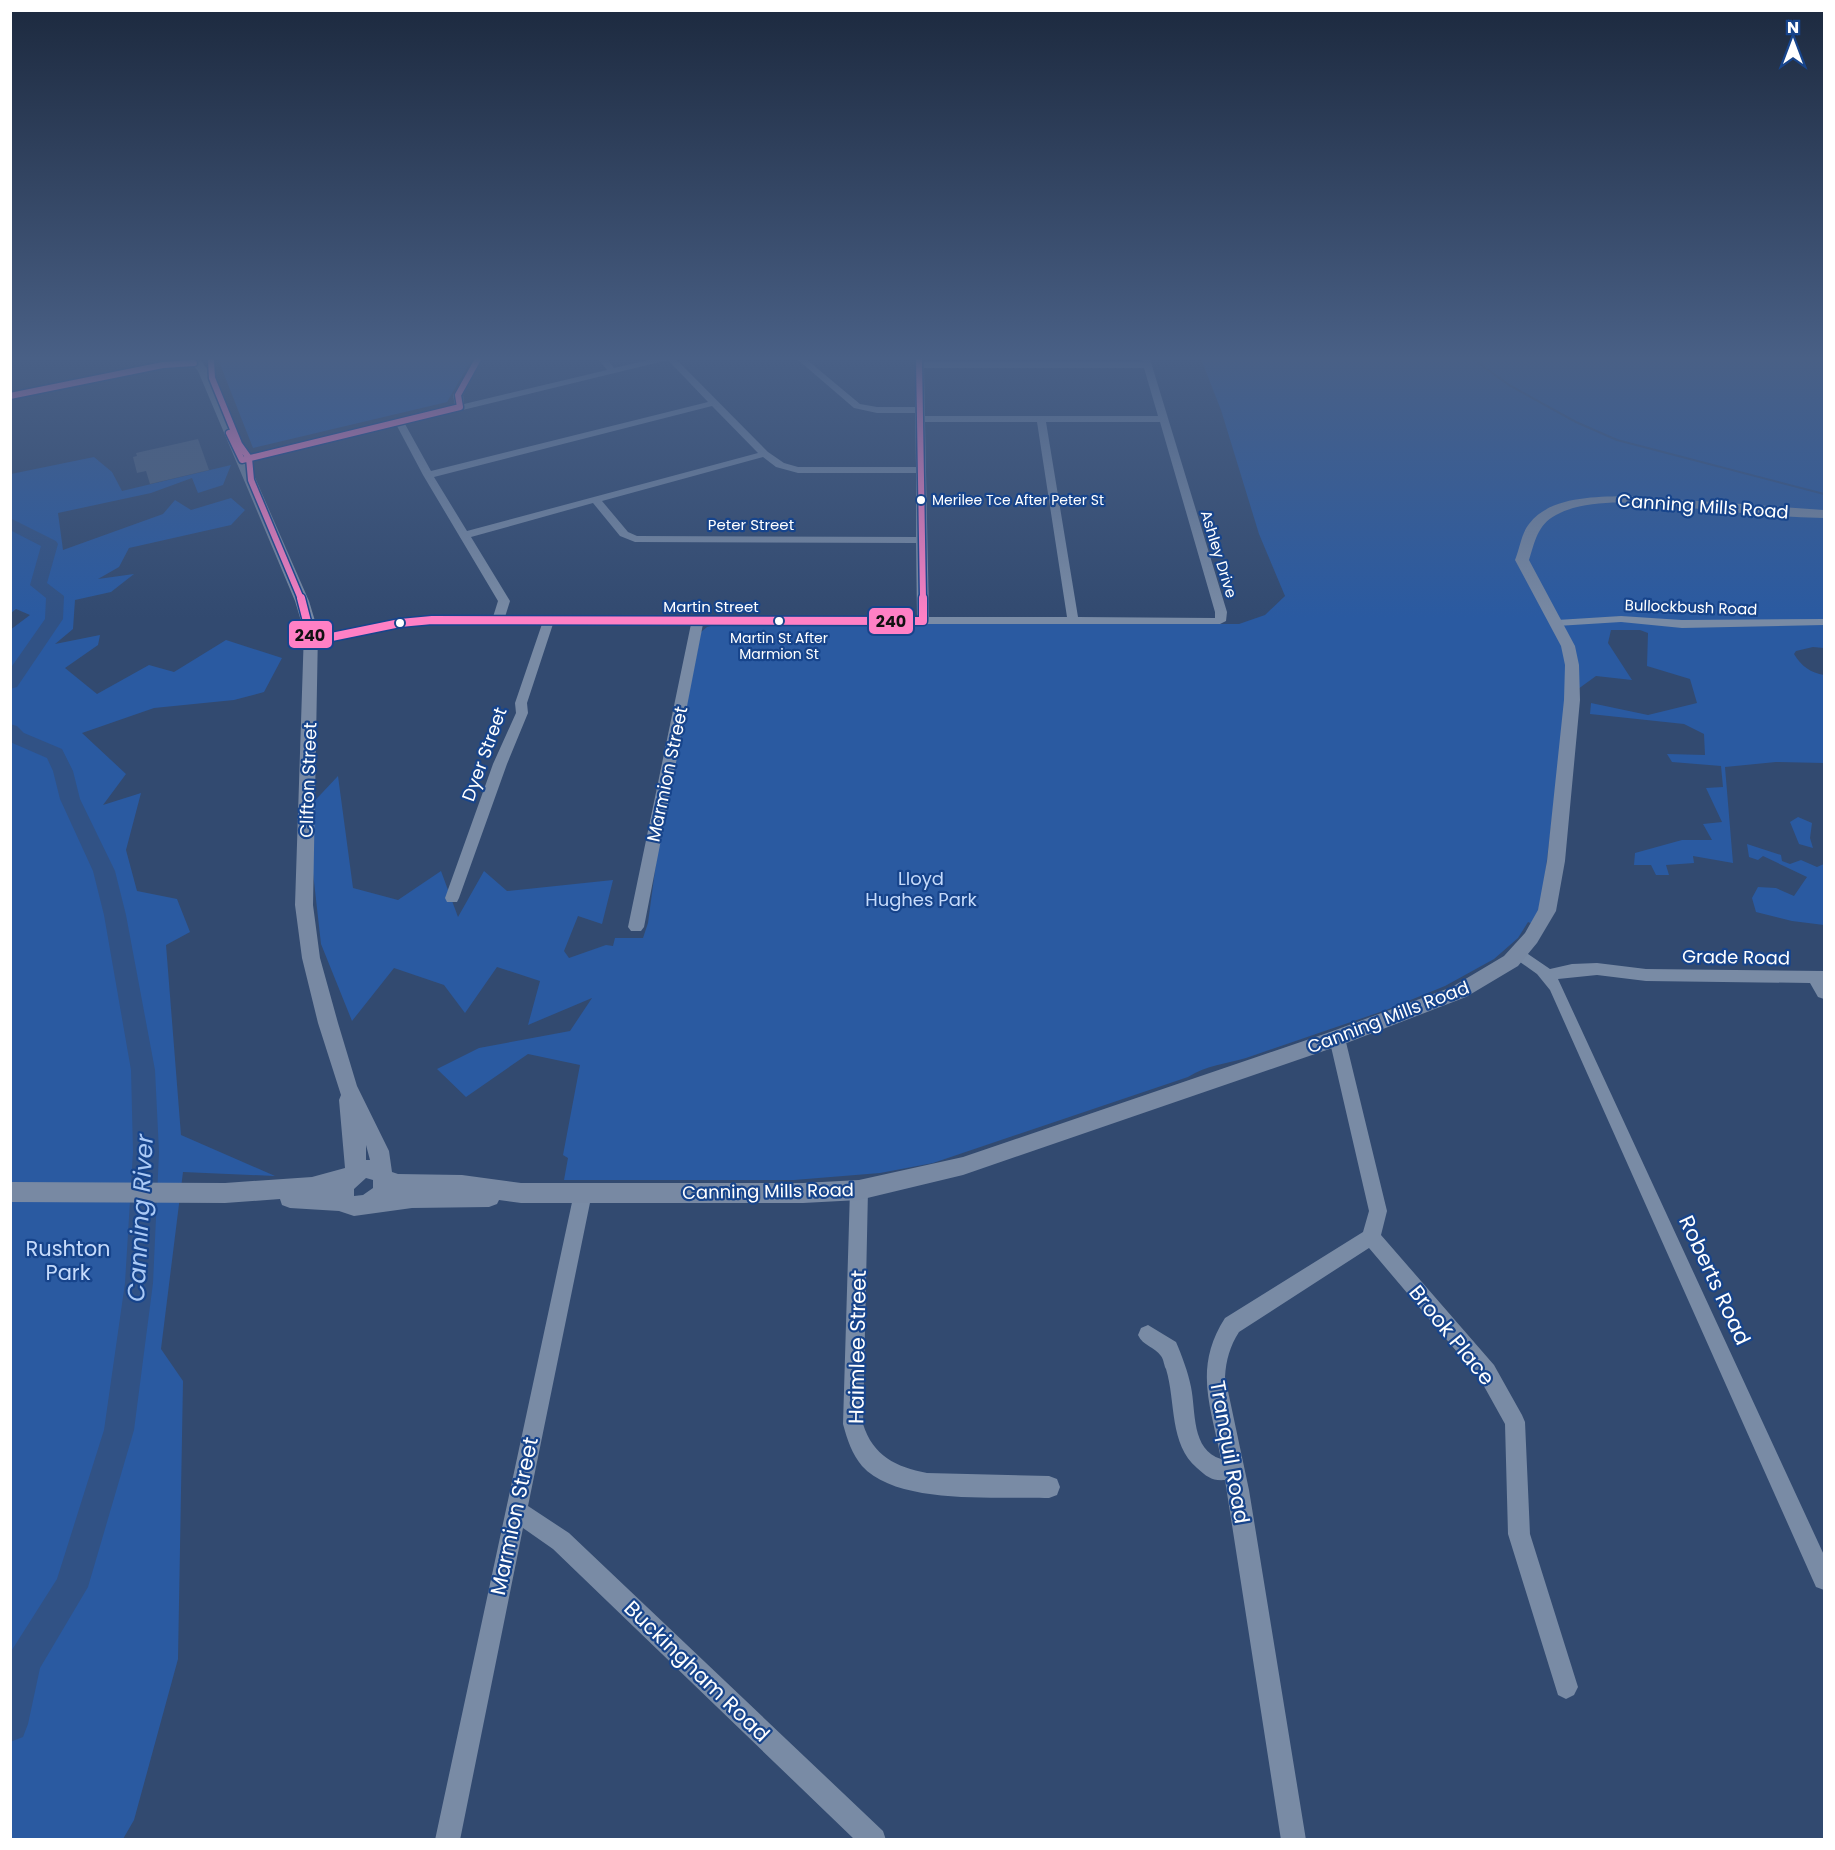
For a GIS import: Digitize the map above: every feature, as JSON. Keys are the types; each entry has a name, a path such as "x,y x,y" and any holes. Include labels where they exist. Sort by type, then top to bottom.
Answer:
{"main road":[{"name":"Clifton Street","path":"234,445 245,457"},
{"name":"Clifton Street","path":"240,445 245,457 245,472 251,480 302,601 312,641 304,905 311,958 347,1086 355,1142 353,1174"},
{"name":"Canning Mills Road","path":"384,1177 398,1185 462,1185 521,1192 859,1190 963,1166 1337,1038 1459,992 1514,957 1531,938 1547,911 1556,861 1573,683 1568,646 1522,560 1535,525 1557,511 1580,503 1631,499 1824,514"},
{"name":"Clifton Street","path":"347,1086 376,1143 384,1177"},
{"path":"10,1192 215,1192 312,1187 372,1169 384,1177 382,1192 370,1203 354,1207 345,1202 215,1192"},
{"path":"345,1202 341,1195 342,1188 353,1174"},
{"name":"Canning Mills Road","path":"370,1203 412,1198 491,1197 521,1192"}],"street":[{"path":"245,457 296,445"},
{"path":"412,445 504,601 498,620"},
{"path":"428,475 546,445"},
{"path":"756,445 780,465 798,470 920,470"},
{"path":"920,445 923,621"},
{"path":"1045,445 1072,620"},
{"name":"Ashley Drive","path":"1170,445 1221,612 1220,621"},
{"path":"465,535 765,454"},
{"name":"Peter Street","path":"597,500 624,534 635,539 922,540"},
{"name":"Bullockbush Road","path":"1557,623 1621,619 1682,624 1824,622"},
{"name":"Martin Street","path":"312,641 400,623 432,620 548,622 1220,621"},
{"name":"Marmion Street","path":"636,927 698,620"},
{"name":"Dyer Street","path":"452,898 500,764 522,712 521,704 548,622"},
{"path":"1514,957 1554,988"},
{"name":"Grade Road","path":"1554,988 1573,979 1588,977 1628,978 1646,975 1820,977"},
{"path":"1820,977 1824,993"},
{"name":"Roberts Road","path":"1554,988 1715,1335 1824,1579"},
{"path":"1337,1038 1378,1211 1371,1237"},
{"name":"Haimlee Street","path":"859,1190 854,1424 857,1441 878,1467 911,1481 927,1484 1049,1487"},
{"name":"Marmion Street","path":"447,1839 583,1193"},
{"name":"Tranquil Road","path":"1293,1839 1233,1468 1215,1377 1216,1358 1222,1340 1232,1325 1371,1237"},
{"name":"Brook Place","path":"1371,1237 1486,1372 1515,1422 1519,1534 1566,1687"},
{"path":"1148,1335 1169,1349 1181,1386 1185,1425 1193,1451 1215,1470 1233,1468"},
{"name":"Buckingham Road","path":"515,1510 561,1541 874,1839"}],"green space":[{"name":"Lloyd Hughes Park","path":"1232,445 1824,445 1824,648 1813,647 1796,651 1794,654 1807,668 1824,675 1824,763 1776,762 1725,767 1733,863 1693,856 1694,863 1666,865 1669,875 1656,875 1651,865 1634,865 1635,853 1682,840 1712,840 1703,824 1722,822 1706,788 1723,787 1721,766 1672,762 1667,754 1705,755 1704,734 1684,724 1590,714 1591,703 1648,715 1697,703 1690,679 1647,666 1648,633 1640,630 1611,630 1608,643 1632,680 1596,676 1567,697 1542,900 1533,924 1528,922 1518,938 1494,959 1445,986 1386,1010 1246,1058 1209,1067 1188,1077 933,1163 880,1173 794,1180 564,1180 568,1158 563,1155 580,1065 528,1054 466,1097 437,1069 479,1048 570,1031 592,998 528,1025 540,981 497,967 465,1013 444,985 394,968 352,1021 321,944 306,810 338,776 353,888 398,900 441,871 458,917 484,871 507,891 613,880 602,924 578,916 564,951 569,958 606,945 613,946 615,938 643,938 648,923 658,848 701,632 707,627 718,624 1239,624 1265,615 1285,596 1259,534"},
{"name":"Rushton Park","path":"94,457 112,472 122,491 231,465 223,485 198,493 192,478 151,493 58,513 63,550 163,514 175,500 191,510 231,498 245,510 231,525 129,548 119,567 98,579 134,574 111,592 75,600 73,629 55,644 100,635 98,645 65,668 97,694 149,665 174,672 226,640 282,658 264,692 234,700 154,708 82,733 126,774 103,805 141,793 126,850 137,891 177,899 190,932 166,945 181,1135 275,1176 183,1172 161,1349 183,1381 178,1659 134,1820 123,1839 11,1839 10,630 30,615 16,609 11,613 11,474"},
{"path":"1798,817 1812,823 1810,838 1813,848 1799,844 1790,822"},
{"path":"1747,844 1781,855 1782,861 1790,864 1801,860 1817,867 1824,864 1824,925 1792,921 1756,912 1752,898 1758,887 1776,888 1794,896 1807,877 1763,856 1758,860 1749,857"}],"building":[{"path":"170,445 200,445 209,470 150,484 146,471 137,473 133,457 137,456 136,453"}],"waterway":[{"path":"1637,445 1824,494"},
{"name":"Canning River","path":"10,523 50,544 38,585 55,596 54,619 10,683"},
{"name":"Canning River","path":"10,730 17,737 55,754 63,771 70,799 104,871 115,915 143,1070 146,1152 139,1283 119,1430 71,1587 24,1662 10,1724"}],"transit line":[{"name":"240","path":"235,445 242,460 302,445"},
{"name":"240","path":"240,445 249,458 251,480 302,601 312,641 400,623 432,620 923,621 920,445"}],"place":[{"name":"Merilee Tce After Peter St","path":"921,500"},
{"name":"Martin St After Marmion St","path":"779,621"}]}
